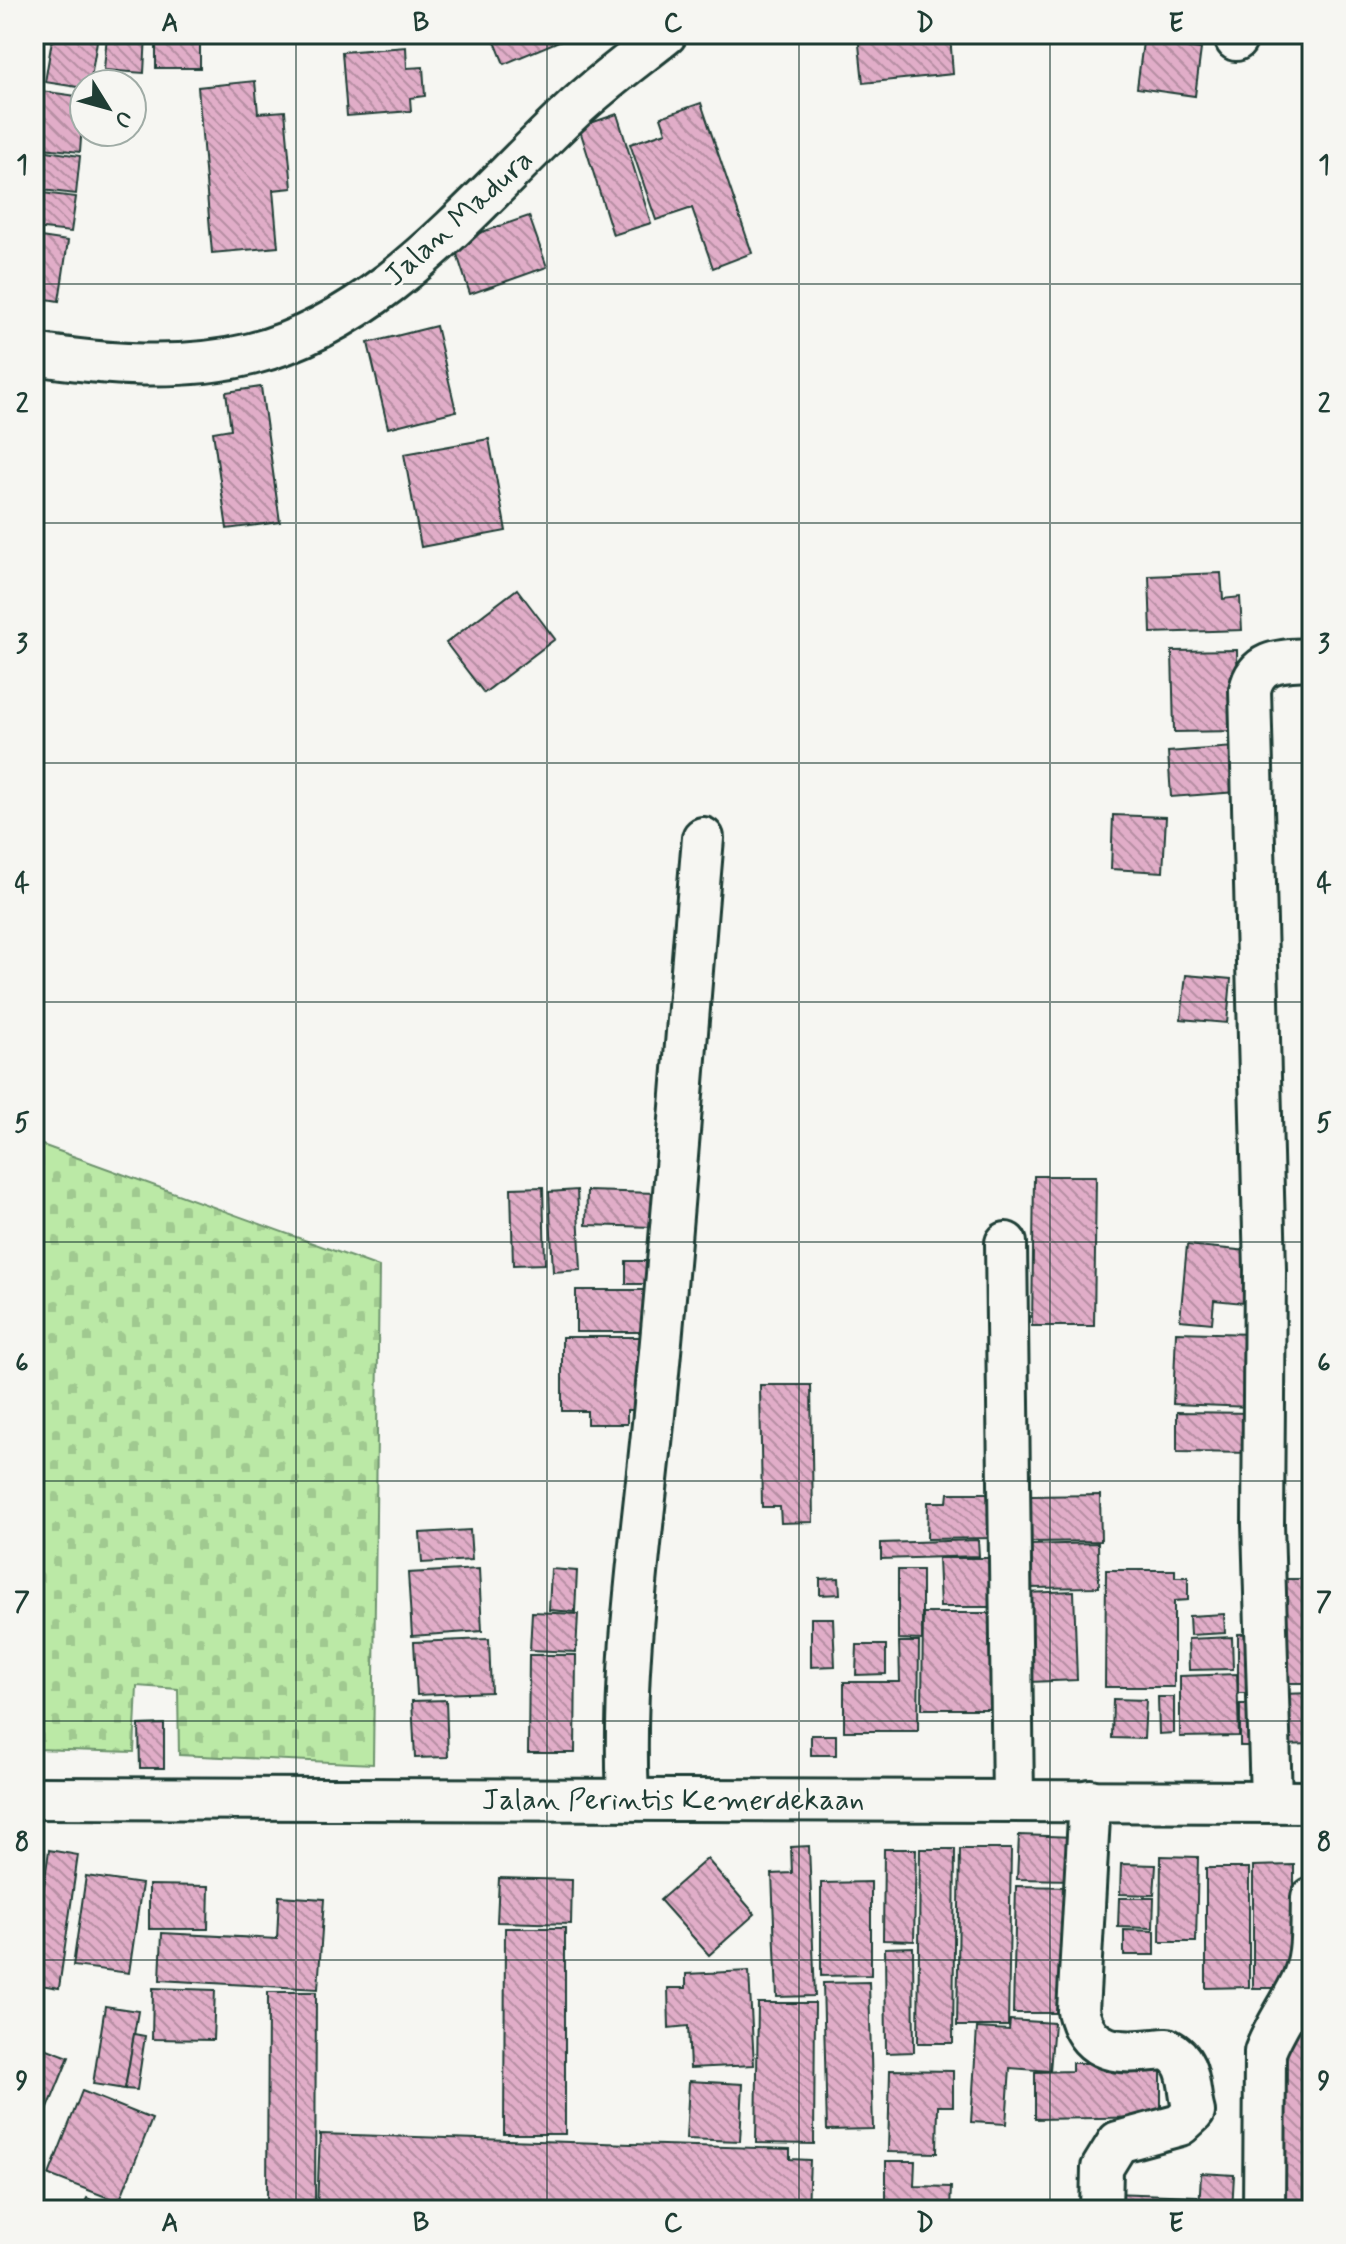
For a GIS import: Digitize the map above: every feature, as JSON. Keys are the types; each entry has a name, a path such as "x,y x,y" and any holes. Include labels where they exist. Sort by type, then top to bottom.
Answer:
{"street":[{"name":"Jalan Madura","path":"34,354 90,362 189,364 253,354 322,326 402,274 475,211 573,110 666,34"},
{"path":"1271,1800 1263,1524 1265,1270 1250,690 1252,678 1271,661 1312,659"},
{"path":"628,1799 626,1744 630,1619 653,1424 703,838"},
{"path":"1006,1243 1013,1800"},
{"name":"Jalan Perintis Kemerdekaan","path":"34,1798 1271,1800 1312,1814"},
{"path":"1090,1800 1078,2011 1081,2023 1088,2036 1118,2053 1167,2049 1173,2052 1188,2072 1194,2112 1180,2125 1118,2142 1102,2168 1101,2210"},
{"path":"1264,2210 1265,2052 1302,1983 1310,1953 1312,1898"}],"green space":[{"path":"34,1142 379,1267 373,1764 179,1755 178,1689 137,1686 134,1752 34,1749"}],"building":[{"path":"53,34 97,41 93,68 68,68 68,86 45,82"},
{"path":"107,34 146,34 144,68 104,68"},
{"path":"156,34 200,34 200,68 156,68"},
{"path":"492,34 562,34 564,39 504,64"},
{"path":"950,34 953,74 863,83 858,35"},
{"path":"1143,42 1201,49 1195,96 1137,88"},
{"path":"406,47 407,68 423,67 425,96 410,98 411,111 347,116 342,52"},
{"path":"255,81 258,113 285,111 292,188 273,190 278,247 212,253 198,87"},
{"path":"34,90 68,95 68,148 80,148 80,152 34,147"},
{"path":"701,103 752,253 713,268 692,208 656,220 630,144 666,132 661,117"},
{"path":"617,114 651,223 613,235 579,127"},
{"path":"34,149 80,156 76,194 34,189"},
{"path":"34,192 76,197 71,232 34,228"},
{"path":"529,216 547,267 470,294 453,242"},
{"path":"34,236 68,241 59,301 34,297"},
{"path":"436,326 456,411 388,428 368,343"},
{"path":"261,387 280,522 227,529 213,432 231,429 226,392"},
{"path":"489,439 506,531 421,547 404,454"},
{"path":"1221,573 1223,599 1240,597 1242,630 1151,633 1149,576"},
{"path":"517,589 555,639 484,693 446,643"},
{"path":"1237,650 1238,731 1174,732 1172,651"},
{"path":"1234,747 1237,792 1171,797 1168,752"},
{"path":"1305,775 1312,775 1311,908"},
{"path":"1113,815 1166,817 1163,872 1111,869"},
{"path":"1186,975 1231,979 1227,1023 1181,1019"},
{"path":"1034,1176 1096,1176 1094,1326 1032,1326"},
{"path":"543,1187 545,1264 513,1265 511,1188"},
{"path":"577,1190 581,1270 553,1272 549,1192"},
{"path":"587,1191 656,1193 654,1227 586,1225"},
{"path":"1187,1245 1258,1252 1253,1304 1214,1300 1212,1323 1180,1320"},
{"path":"626,1261 648,1261 647,1284 626,1284"},
{"path":"576,1290 660,1290 658,1332 576,1332"},
{"path":"1176,1332 1253,1334 1251,1407 1173,1404"},
{"path":"562,1337 643,1337 642,1410 627,1410 627,1424 587,1424 587,1411 562,1411"},
{"path":"760,1385 811,1385 813,1522 781,1523 780,1507 762,1507"},
{"path":"1177,1412 1256,1413 1256,1453 1177,1452"},
{"path":"948,1493 994,1493 993,1538 927,1539 928,1502 947,1502"},
{"path":"1100,1495 1101,1541 1030,1542 1030,1496"},
{"path":"470,1530 472,1560 422,1563 420,1533"},
{"path":"978,1540 979,1556 881,1559 881,1543"},
{"path":"1098,1543 1099,1587 1029,1588 1029,1545"},
{"path":"938,1558 1000,1558 1001,1607 940,1607"},
{"path":"479,1569 482,1631 412,1636 408,1573"},
{"path":"551,1569 577,1571 575,1612 549,1610"},
{"path":"898,1570 922,1570 922,1640 898,1639"},
{"path":"1106,1570 1175,1570 1175,1577 1188,1577 1188,1600 1174,1601 1174,1687 1105,1687"},
{"path":"839,1578 840,1594 820,1595 820,1579"},
{"path":"1281,1579 1312,1579 1312,1683 1281,1683"},
{"path":"1074,1591 1077,1680 1030,1682 1026,1593"},
{"path":"532,1612 578,1614 576,1652 530,1650"},
{"path":"923,1613 1000,1613 999,1709 922,1709"},
{"path":"1224,1614 1225,1633 1190,1635 1189,1616"},
{"path":"811,1618 833,1618 835,1666 811,1667"},
{"path":"1265,1633 1265,1693 1238,1693 1238,1634"},
{"path":"1232,1637 1233,1669 1189,1670 1188,1639"},
{"path":"489,1639 491,1692 417,1695 414,1642"},
{"path":"899,1642 919,1642 918,1731 844,1731 844,1682 900,1682"},
{"path":"857,1645 886,1645 886,1674 856,1675"},
{"path":"529,1655 576,1655 575,1753 528,1753"},
{"path":"1237,1674 1239,1736 1180,1737 1180,1676"},
{"path":"1312,1693 1312,1744 1283,1745 1281,1694"},
{"path":"1158,1697 1174,1697 1174,1733 1159,1734"},
{"path":"1113,1699 1146,1700 1144,1739 1112,1738"},
{"path":"446,1700 448,1757 415,1758 412,1701"},
{"path":"1240,1704 1267,1704 1266,1746 1240,1746"},
{"path":"164,1724 164,1768 140,1768 139,1725"},
{"path":"811,1735 836,1735 836,1755 811,1755"},
{"path":"1019,1835 1075,1837 1073,1880 1017,1879"},
{"path":"809,1846 815,1996 777,1997 772,1874 792,1873 791,1847"},
{"path":"884,1849 916,1849 914,1941 883,1940"},
{"path":"920,1849 955,1849 953,2043 918,2043"},
{"path":"960,1849 1011,1849 1008,2026 957,2026"},
{"path":"49,1850 78,1855 59,1988 34,1984 34,1956"},
{"path":"1161,1856 1198,1857 1196,1942 1160,1942"},
{"path":"707,1859 755,1914 709,1955 660,1900"},
{"path":"1121,1864 1156,1865 1154,1895 1120,1894"},
{"path":"1294,1865 1294,1988 1253,1988 1253,1866"},
{"path":"1206,1868 1249,1868 1249,1987 1206,1988"},
{"path":"86,1876 142,1884 129,1973 73,1966"},
{"path":"499,1878 572,1880 571,1924 497,1922"},
{"path":"871,1882 871,1975 821,1976 821,1883"},
{"path":"149,1885 209,1886 208,1929 149,1929"},
{"path":"1016,1886 1071,1887 1068,2013 1013,2013"},
{"path":"279,1896 324,1899 318,1989 160,1980 162,1933 277,1939"},
{"path":"1119,1898 1154,1898 1153,1928 1118,1927"},
{"path":"505,1928 565,1928 565,2134 504,2134"},
{"path":"1124,1930 1155,1931 1155,1955 1124,1955"},
{"path":"913,1947 914,2052 886,2053 885,1948"},
{"path":"749,1971 754,2065 690,2068 688,2026 669,2028 668,1988 686,1988 686,1974"},
{"path":"869,1982 873,2129 827,2130 823,1983"},
{"path":"153,1988 215,1990 213,2040 152,2039"},
{"path":"268,1992 316,1992 315,2210 267,2210"},
{"path":"758,2003 815,2003 814,2144 756,2143"},
{"path":"105,2006 138,2011 125,2089 93,2084"},
{"path":"1010,2020 1054,2023 1050,2071 1010,2068 1006,2124 971,2122 977,2028 1009,2030"},
{"path":"1286,2021 1312,2021 1312,2210 1283,2210"},
{"path":"134,2034 145,2036 137,2090 125,2089"},
{"path":"34,2044 69,2057 35,2140 34,2139"},
{"path":"1072,2063 1105,2063 1106,2071 1161,2070 1161,2117 1035,2119 1035,2072 1072,2071"},
{"path":"890,2070 953,2071 953,2106 938,2106 937,2153 888,2152"},
{"path":"689,2081 743,2084 740,2141 686,2139"},
{"path":"82,2091 152,2119 119,2202 49,2175"},
{"path":"320,2134 790,2149 790,2159 810,2160 808,2210 317,2208"},
{"path":"886,2161 915,2161 914,2186 951,2187 950,2210 886,2210"},
{"path":"1201,2173 1234,2175 1232,2210 1199,2210"},
{"path":"1111,2193 1197,2196 1197,2210 1110,2210"},
{"path":"87,2198 113,2210 81,2210"}]}
